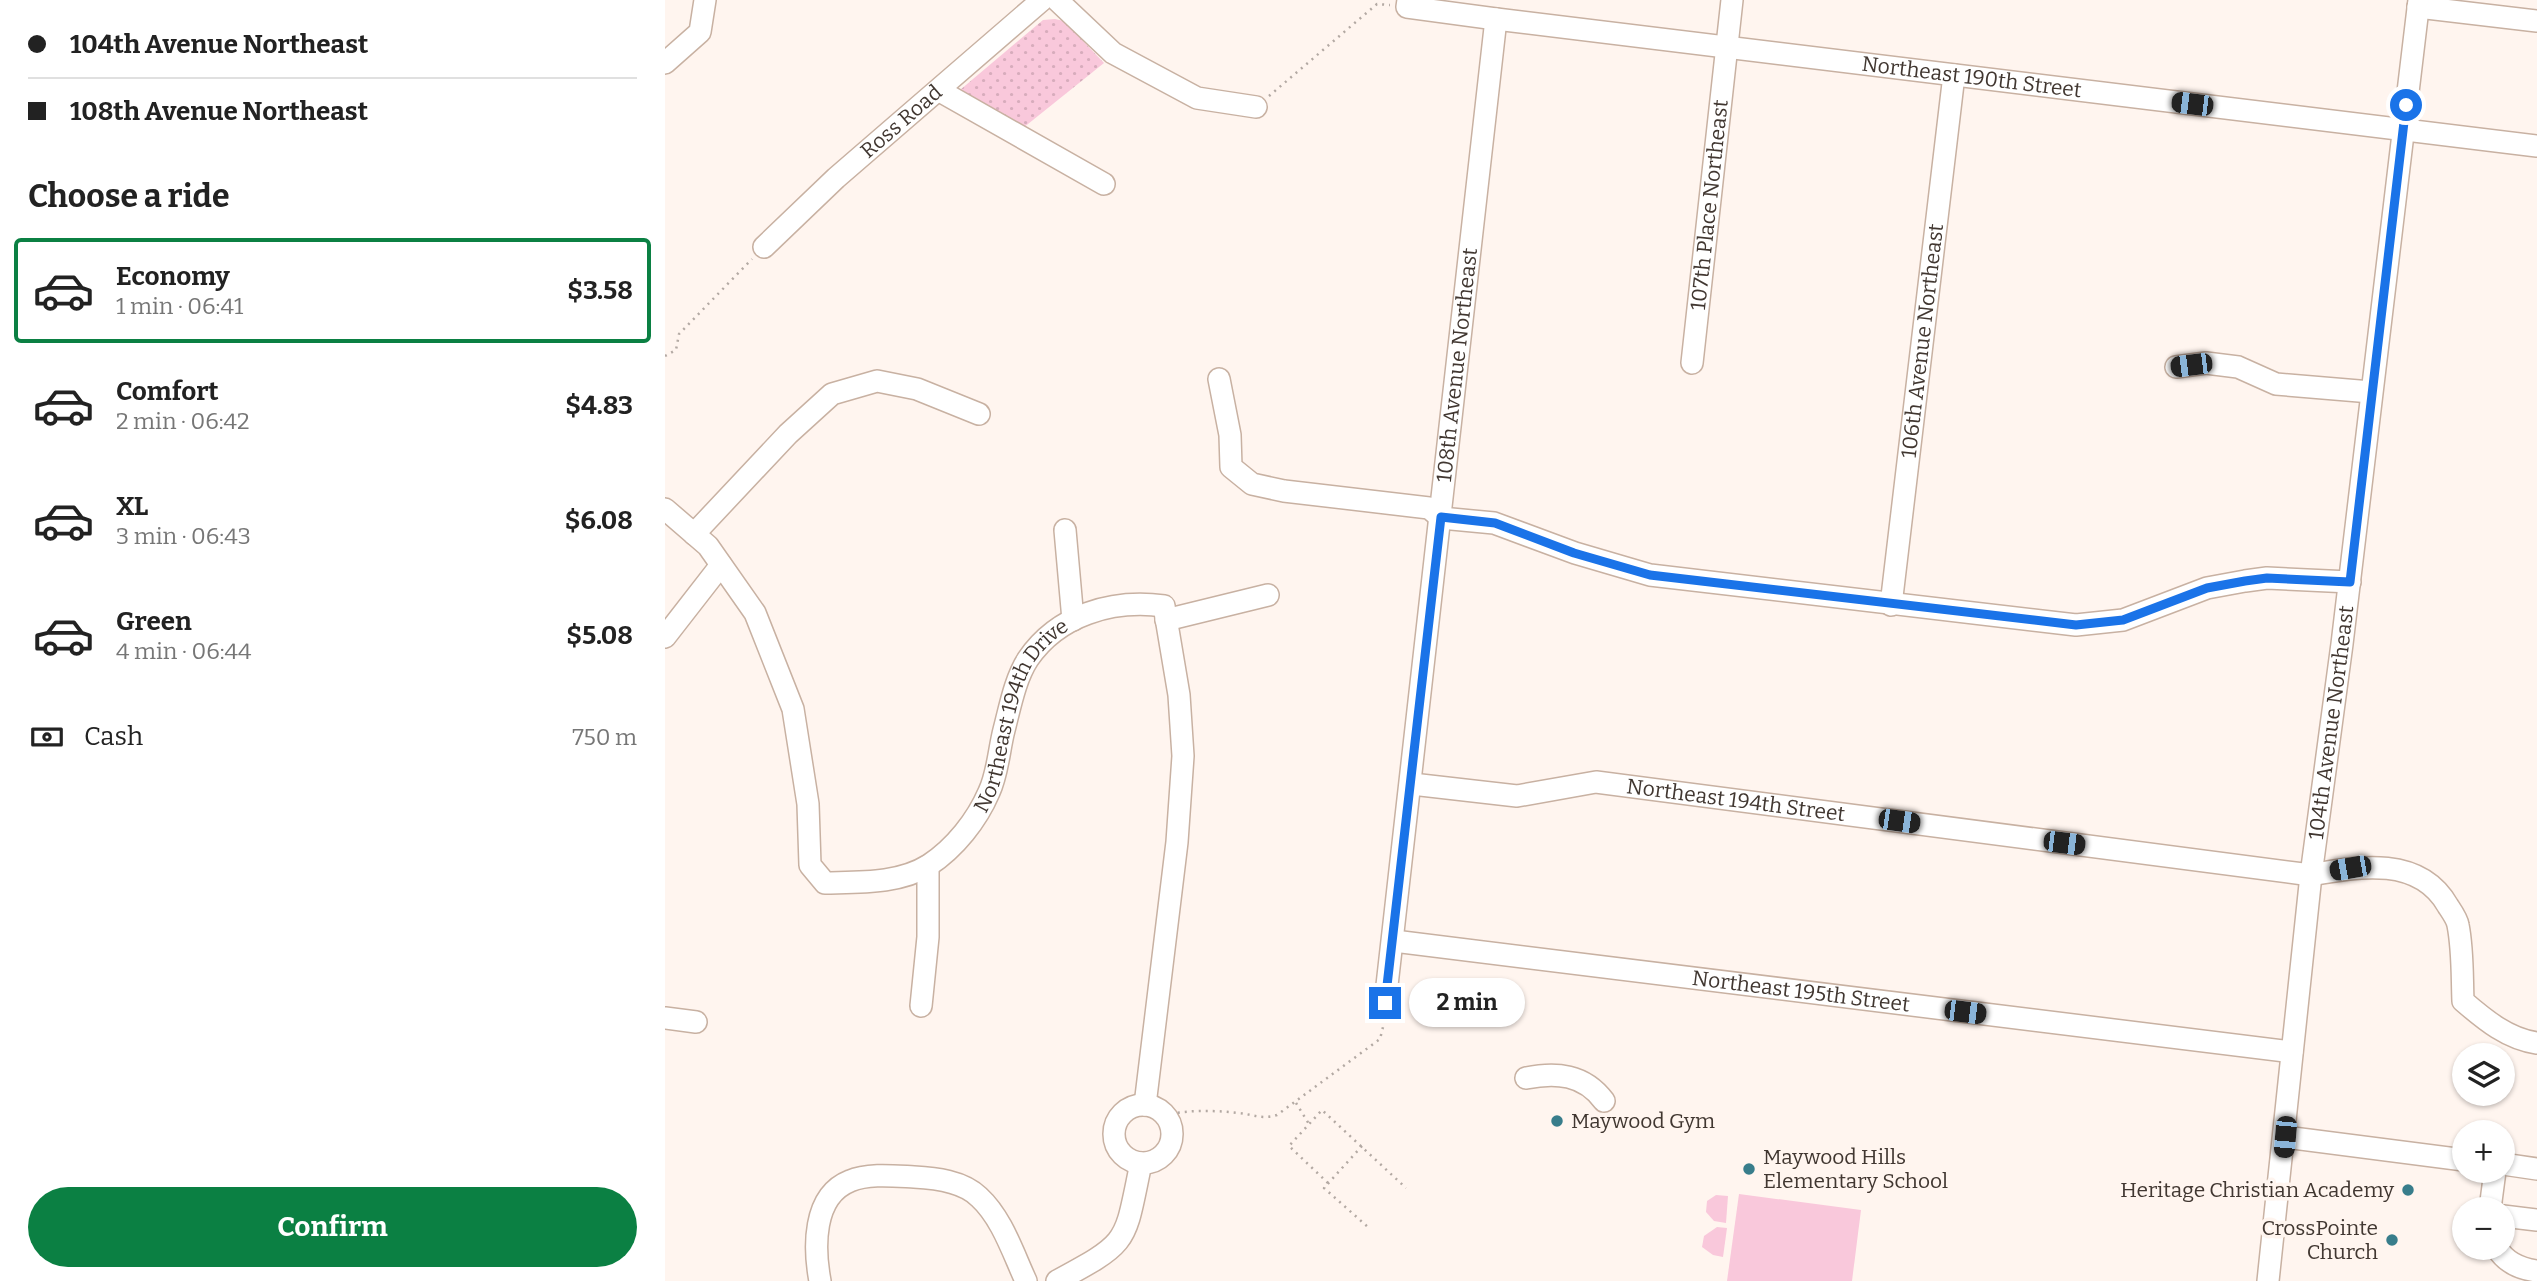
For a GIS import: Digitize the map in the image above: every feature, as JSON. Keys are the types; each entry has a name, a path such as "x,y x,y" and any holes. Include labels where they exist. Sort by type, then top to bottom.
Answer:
{"street":[{"path":"665,63 700,32 705,0"},
{"name":"Ross Road","path":"764,247 836,178 940,91 1042,0"},
{"path":"1057,0 1113,52 1197,98 1256,107"},
{"name":"107th Place Northeast","path":"1692,363 1732,0"},
{"name":"Northeast 190th Street","path":"1407,3 1496,19 2537,146"},
{"path":"2418,4 2537,21"},
{"name":"104th Avenue Northeast","path":"2268,1281 2311,875 2350,582 2418,4"},
{"name":"108th Avenue Northeast","path":"1385,1003 1412,784 1496,19"},
{"name":"106th Avenue Northeast","path":"1891,605 1954,75"},
{"path":"940,91 1104,184"},
{"path":"2176,367 2206,363 2238,367 2276,384 2371,392"},
{"path":"1219,379 1230,435 1231,467 1252,484 1284,491 1429,508 1441,517 1495,523 1574,553 1650,575 2076,625 2123,620 2207,588 2245,581 2267,578 2350,582"},
{"path":"694,534 788,434 832,394 877,381 917,389 979,414"},
{"name":"Northeast 194th Drive","path":"665,509 694,534 721,565 755,613 793,709 808,804 810,865 825,883 885,881 928,866 965,833 990,790 1013,695 1027,661 1051,632 1091,611 1137,602 1164,606 1166,620"},
{"path":"1065,530 1073,620"},
{"path":"665,637 721,565"},
{"path":"1155,1110 1183,756 1179,695 1166,620 1268,595"},
{"name":"Northeast 194th Street","path":"1412,784 1517,796 1596,782 2311,875 2350,868 2385,867 2416,874 2440,892 2458,923 2463,1001 2487,1021 2521,1041 2537,1043"},
{"path":"921,1006 928,937 928,866"},
{"name":"Northeast 195th Street","path":"1394,941 2292,1052"},
{"path":"665,1018 696,1022"},
{"path":"1525,1079 1550,1073 1575,1078 1595,1088 1604,1101"},
{"path":"1137,1106 1155,1110 1172,1132 1169,1148 1157,1160 1141,1163 1120,1151 1116,1144 1115,1128 1123,1114 1137,1106"},
{"path":"2285,1137 2452,1158"},
{"path":"1057,1281 1109,1253 1124,1237 1141,1163"},
{"path":"2515,1166 2537,1169"},
{"path":"820,1281 816,1258 816,1230 829,1198 849,1181 886,1176 942,1179 978,1196 999,1223 1026,1281"},
{"path":"2515,1217 2537,1220"},
{"path":"2506,1260 2533,1269"}],"path":[{"path":"1256,107 1377,4 1407,3"},
{"path":"665,356 676,350 679,334 764,247"},
{"path":"1155,1110 1240,1113 1267,1118 1295,1102 1380,1039 1384,1031 1385,1003"},
{"path":"1295,1102 1309,1124"},
{"path":"1328,1183 1289,1146 1322,1110 1406,1188"},
{"path":"1362,1146 1324,1188 1369,1228"}],"shaded area":[{"path":"1043,20 1064,21 1104,63 1023,128 960,90"},
{"path":"1739,1194 1861,1210 1852,1281 1727,1281"},
{"path":"1716,1195 1728,1196 1726,1223 1714,1221 1706,1212 1707,1201"},
{"path":"1717,1227 1727,1228 1723,1257 1713,1255 1702,1247 1704,1236"}],"place":[{"name":"Maywood Gym","path":"1557,1121"},
{"name":"Maywood Hills Elementary School","path":"1749,1169"},
{"name":"Heritage Christian Academy","path":"2408,1190"},
{"name":"CrossPointe Church","path":"2392,1240"}],"route":[{"path":"1385,1003 1441,517 1495,523 1574,553 1650,575 2076,625 2123,620 2207,588 2245,581 2267,578 2350,582 2406,105"}]}
